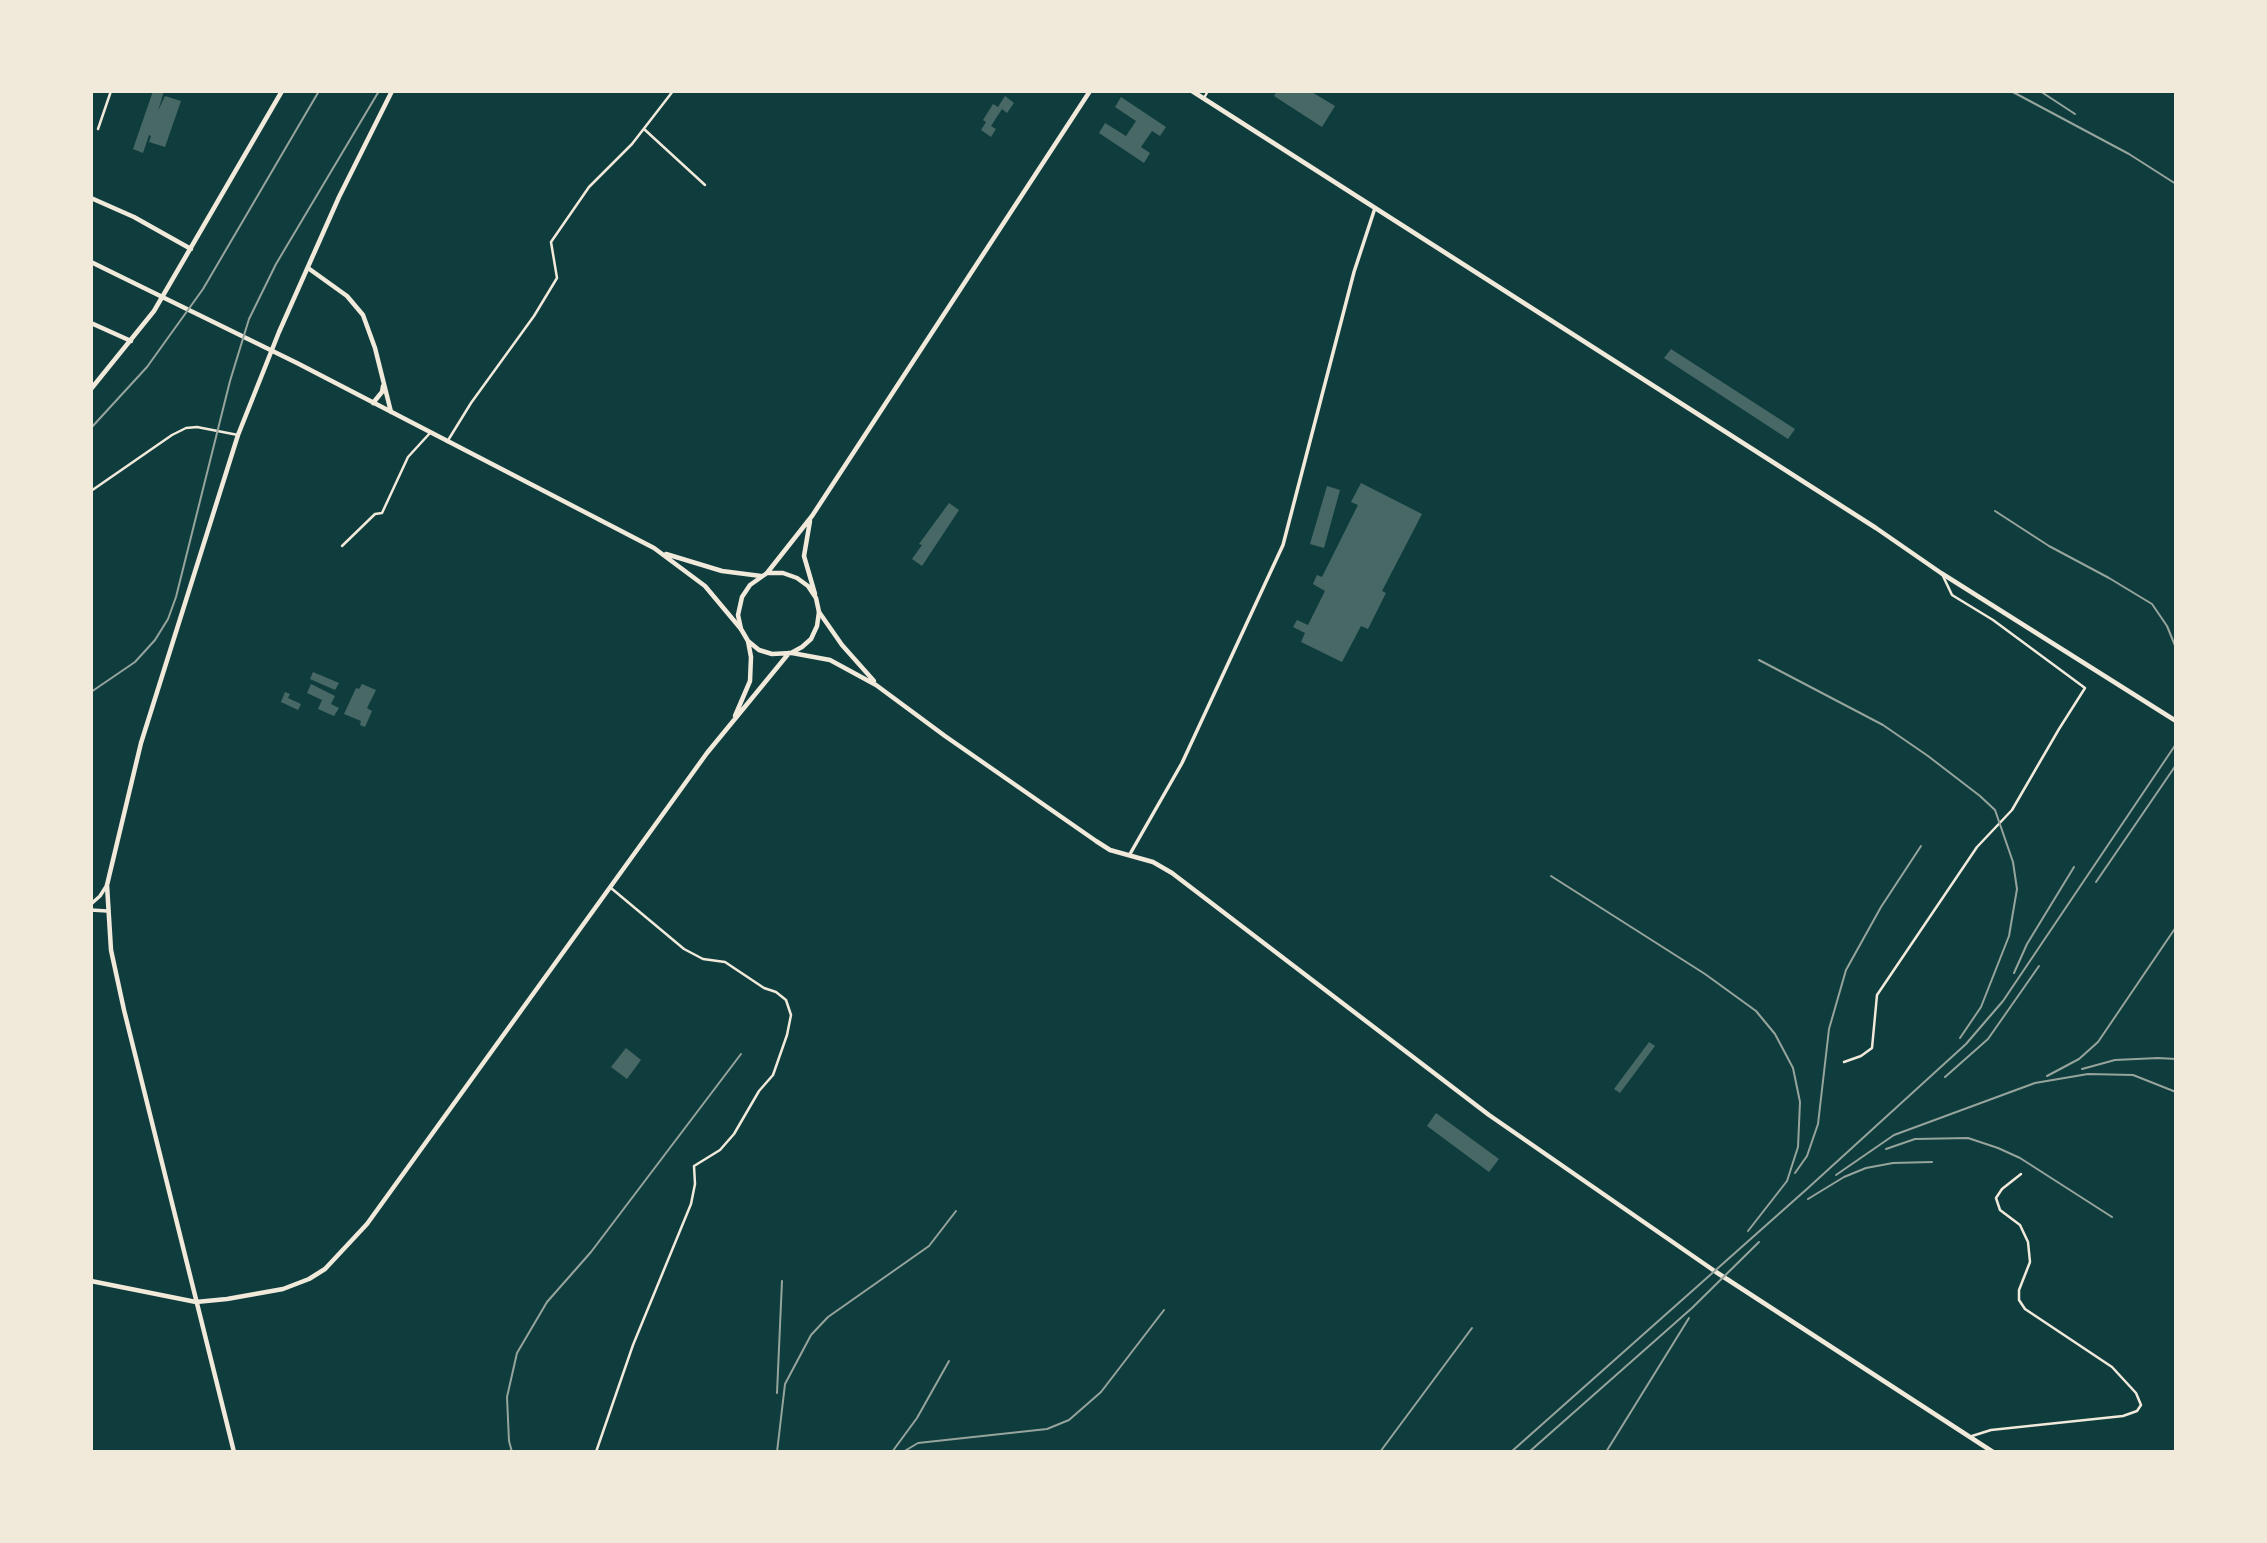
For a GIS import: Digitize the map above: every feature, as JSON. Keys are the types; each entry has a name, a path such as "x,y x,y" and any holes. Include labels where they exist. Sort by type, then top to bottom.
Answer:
{"main road":[{"path":"91,389 154,311 282,91"},
{"path":"234,1452 124,1010 111,950 107,885 141,743 238,435 344,187 393,91"},
{"path":"741,629 738,615 742,597 750,585 767,573 811,516 1090,91"},
{"path":"1192,91 2176,721"},
{"path":"91,198 134,217 191,249"},
{"path":"91,262 298,363 660,552 705,586 748,641 751,657 750,681 734,720"},
{"path":"308,268 347,296 363,315 375,348 391,413"},
{"path":"91,323 131,341"},
{"path":"373,403 384,385"},
{"path":"91,1281 197,1302 283,1289 325,1269 367,1224 707,753 790,653 811,639 819,612 804,556 811,516"},
{"path":"660,552 722,571 761,576"},
{"path":"767,573 783,573 797,578 808,586 816,598"},
{"path":"819,612 842,645 877,685"},
{"path":"748,641 759,650 772,654 790,653 830,660 877,685 945,736 1110,850 1158,865 1189,885 1477,1106 1716,1272 1993,1452"}],"street":[{"path":"98,129 111,91"},
{"path":"447,442 557,278 551,242 589,187 644,130 673,91"},
{"path":"1204,98 1208,91"},
{"path":"644,130 705,185"},
{"path":"1130,855 1182,762 1283,545 1354,272 1375,208"},
{"path":"91,491 186,428 197,427 238,435"},
{"path":"342,545 375,514 382,513 408,457 430,433"},
{"path":"1844,1062 1861,1056 1872,1048 1877,995 1977,847 2012,810 2085,688 1952,594 1941,573"},
{"path":"91,904 100,897 107,885"},
{"path":"596,1452 633,1345 691,1205 695,1184 694,1166 720,1150 734,1134 759,1091 773,1075 791,1015 786,1000 776,992 764,988 725,962 703,959 684,950 611,888"},
{"path":"91,910 107,911"},
{"path":"1970,1437 1991,1430 2123,1416 2137,1411 2141,1405 2136,1393 2112,1367 2025,1309 2019,1300 2019,1290 2030,1262 2028,1242 2020,1225 2000,1210 1996,1198 2002,1189 2021,1174"}],"building":[{"path":"153,91 164,91 158,111 165,96 181,101 165,147 149,142 149,135 143,153 133,149"},
{"path":"1277,91 1310,91 1335,106 1322,127 1274,96"},
{"path":"1005,96 1014,103 1007,113 1002,109 991,126 996,129 991,137 981,130 986,122 983,120 993,104 998,107"},
{"path":"1121,97 1166,127 1160,136 1152,131 1141,147 1150,153 1144,163 1099,133 1105,123 1126,136 1136,121 1115,107"},
{"path":"1671,349 1795,429 1788,439 1664,358"},
{"path":"1361,483 1422,514 1382,591 1386,593 1368,629 1361,626 1342,662 1301,642 1305,633 1293,627 1297,620 1308,625 1325,591 1313,584 1317,575 1322,577 1358,505 1351,502"},
{"path":"1327,486 1340,490 1324,548 1310,544"},
{"path":"949,503 959,510 922,566 912,559 922,545 919,544"},
{"path":"313,672 339,683 335,690 310,679"},
{"path":"311,684 335,696 331,704 339,708 334,716 318,709 322,700 307,693"},
{"path":"362,684 376,690 367,708 372,711 365,727 360,725 361,721 344,714 356,688 359,689"},
{"path":"285,692 290,694 288,698 301,704 298,710 281,702"},
{"path":"1649,1042 1655,1046 1620,1093 1614,1089"},
{"path":"626,1048 641,1060 627,1079 611,1067"},
{"path":"1436,1113 1499,1159 1489,1172 1427,1126"}],"railway":[{"path":"91,428 147,367 203,289 319,91"},
{"path":"91,692 135,662 155,640 168,619 176,597 230,381 249,319 276,264 379,91"},
{"path":"2011,91 2129,154 2176,184"},
{"path":"2040,91 2075,114"},
{"path":"1995,511 2049,546 2152,604 2167,626 2176,648"},
{"path":"1759,660 1883,725 1928,756 1995,810 2013,862 2017,889 2009,936 1981,1007 1960,1038"},
{"path":"1511,1452 1966,1044 2003,1001 2176,744"},
{"path":"2096,882 2176,765"},
{"path":"1795,1173 1807,1156 1818,1124 1829,1029 1846,970 1881,907 1921,846"},
{"path":"2014,973 2027,944 2074,867"},
{"path":"1551,876 1705,974 1756,1011 1775,1034 1793,1068 1800,1102 1798,1147 1787,1181 1748,1231"},
{"path":"2047,1076 2079,1059 2098,1042 2176,927"},
{"path":"1945,1077 1988,1039 2039,966"},
{"path":"512,1452 507,1397 517,1353 547,1302 591,1252 741,1054"},
{"path":"2082,1069 2115,1060 2176,1059"},
{"path":"1836,1175 1894,1135 2035,1083 2088,1074 2133,1075 2176,1092"},
{"path":"1886,1149 1915,1139 1968,1138 2020,1158 2112,1217"},
{"path":"1808,1199 1844,1177 1866,1168 1893,1163 1932,1162"},
{"path":"777,1452 785,1384 811,1335 828,1317 929,1246 956,1211"},
{"path":"1529,1452 1692,1308 1759,1242"},
{"path":"777,1393 782,1281"},
{"path":"903,1452 918,1443 1047,1429 1069,1420 1101,1392 1164,1310"},
{"path":"1606,1452 1689,1318"},
{"path":"1380,1452 1472,1328"},
{"path":"892,1452 917,1418 949,1361"}]}
